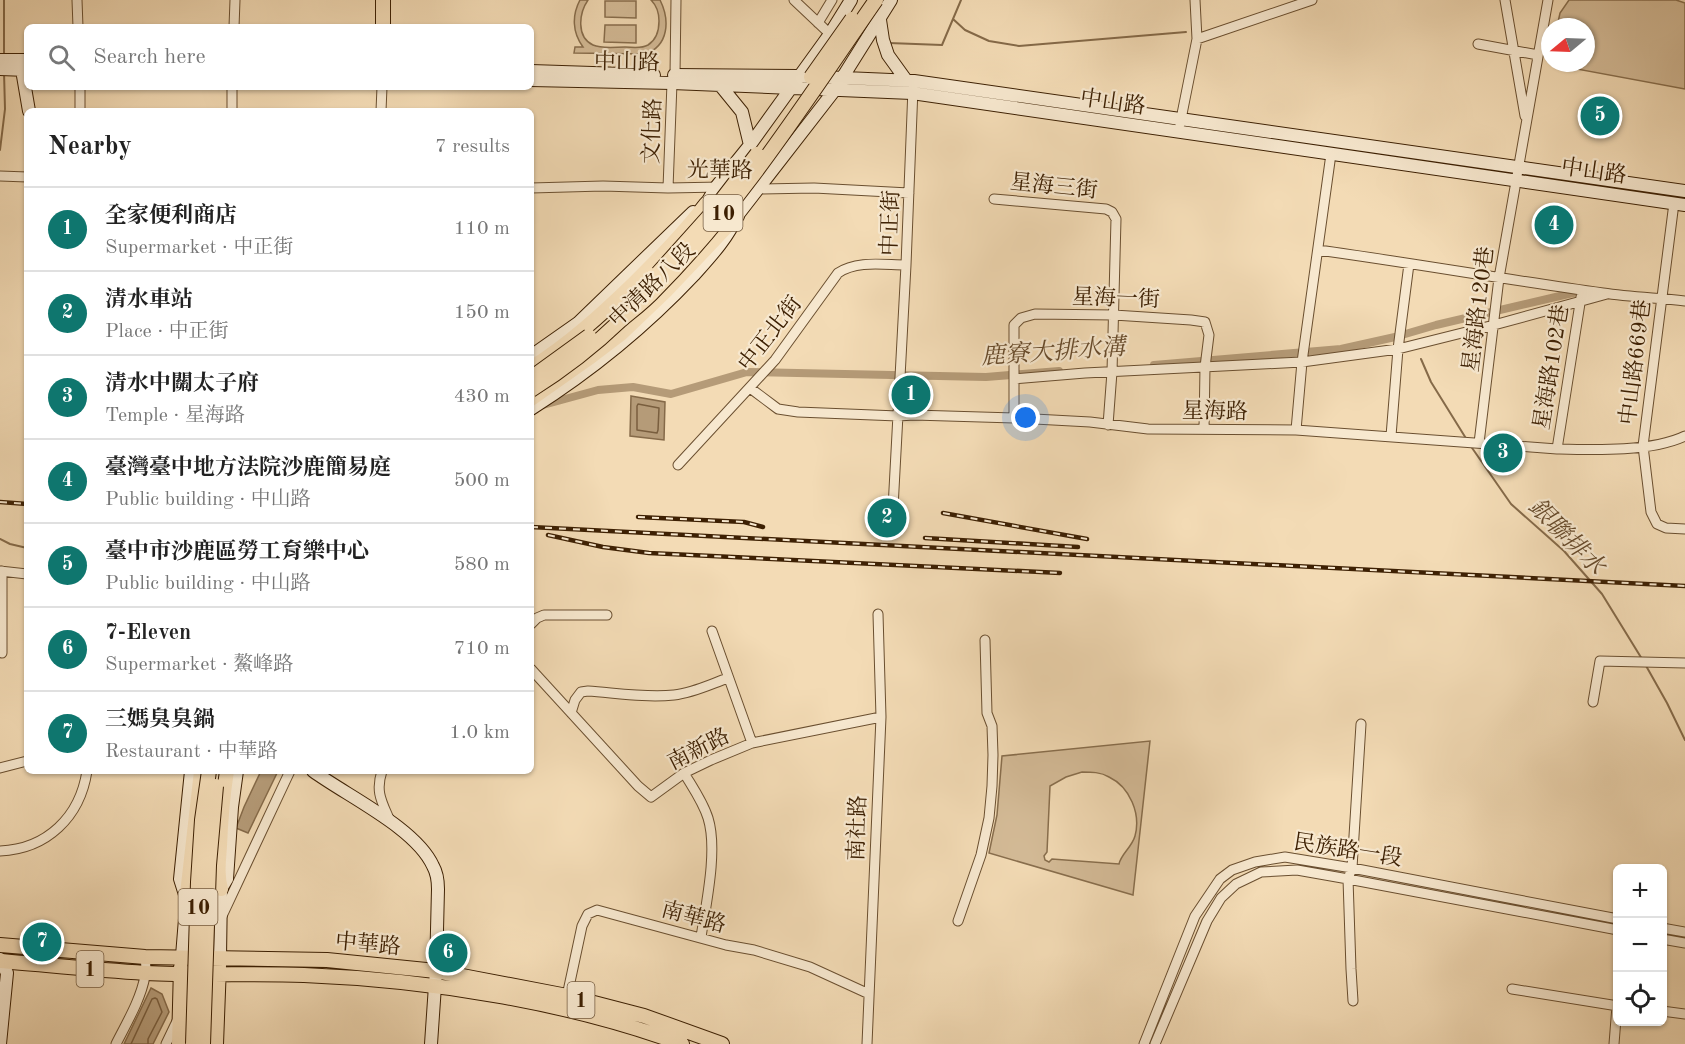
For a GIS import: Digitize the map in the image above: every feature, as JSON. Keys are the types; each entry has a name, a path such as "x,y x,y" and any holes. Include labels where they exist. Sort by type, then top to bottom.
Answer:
{"main road":[{"path":"383,0 383,24"},
{"name":"10","path":"534,376 579,345 614,315 649,283 695,232 756,156 865,0"},
{"name":"10","path":"534,388 608,333 655,290 691,250 764,161 876,0"},
{"path":"534,366 573,338 607,309 675,242 706,204"},
{"path":"534,397 621,334 666,291 737,216"},
{"path":"186,896 201,774"},
{"name":"10","path":"193,1044 198,882 202,820 209,774"},
{"name":"10","path":"203,1044 209,865 218,774"},
{"path":"221,889 218,879 220,835 226,774"},
{"name":"中華路","path":"0,945 145,957 327,960 436,971 567,996 644,1016 722,1044"},
{"path":"179,1044 182,956"},
{"path":"216,1044 220,957"},
{"name":"中華路","path":"0,960 146,973 305,975 435,986 568,1010 653,1033 682,1044"}],"street":[{"path":"77,0 78,24"},
{"path":"234,24 235,0"},
{"name":"文化路","path":"669,188 676,0"},
{"path":"794,0 835,37 845,54 843,78"},
{"name":"中清路八段","path":"534,354 578,323 693,212 706,204 716,187 750,145 830,34 851,0"},
{"name":"中清路八段","path":"534,407 601,360 657,312 713,254 737,216 834,91 891,0"},
{"path":"1180,132 1180,118 1197,39 1195,0"},
{"path":"1197,39 1312,0"},
{"path":"1505,0 1526,122"},
{"name":"星海路120巷","path":"1479,443 1499,279 1548,0"},
{"path":"818,23 829,1 841,14"},
{"path":"880,20 888,55 910,85"},
{"path":"1478,44 1538,55"},
{"path":"0,60 24,65"},
{"path":"0,69 24,65"},
{"name":"中山路","path":"534,71 834,91 910,85 1180,132 1679,204"},
{"name":"中山路","path":"534,80 798,76 843,78 1180,118 1685,191"},
{"path":"720,85 742,112 750,145"},
{"name":"中正街","path":"892,508 906,265 910,85"},
{"path":"27,90 28,108"},
{"path":"80,90 80,108"},
{"path":"232,90 232,108"},
{"path":"381,108 382,90"},
{"path":"1296,430 1302,362 1331,154"},
{"path":"0,176 24,177"},
{"name":"光華路","path":"534,188 716,187 909,193"},
{"name":"星海三街","path":"994,199 1106,209 1112,212 1116,219 1112,372 1108,425"},
{"name":"中山路669巷","path":"1679,204 1661,298 1643,447 1651,512 1657,524 1666,528 1685,529"},
{"path":"1318,250 1606,294 1685,301"},
{"path":"1391,436 1398,349 1410,264"},
{"name":"中正北街","path":"678,465 775,360 838,273 846,267 856,265 906,265"},
{"name":"星海路102巷","path":"1557,449 1581,290"},
{"path":"1014,379 1302,362 1398,349 1606,294"},
{"name":"星海一街","path":"1014,418 1014,325 1021,318 1035,314 1114,315 1205,322 1209,335 1205,367 1204,429"},
{"name":"星海路","path":"750,388 778,409 798,412 1014,418 1148,429 1296,430 1557,449 1596,450 1643,447 1678,440 1685,436"},
{"path":"2,652 1,571 24,574"},
{"name":"南社路","path":"867,1044 880,717 878,614"},
{"path":"534,621 544,615 607,615"},
{"path":"712,631 752,743"},
{"path":"958,921 981,855 989,818 993,746 992,726 987,713 985,640"},
{"path":"1593,702 1599,661 1685,663"},
{"path":"534,672 571,713"},
{"path":"571,713 575,700 581,692 674,695 728,678"},
{"name":"南新路","path":"571,713 638,786 651,797 684,773 752,743 880,717"},
{"path":"1353,1001 1348,879 1352,868 1361,724"},
{"path":"0,768 24,762"},
{"path":"684,773 704,807 711,833 709,890 701,937"},
{"path":"0,851 32,845 59,828 71,814 80,798 86,774"},
{"path":"182,956 186,896 180,879 191,774"},
{"path":"220,957 221,889 227,879 237,774"},
{"path":"220,921 289,774"},
{"path":"318,774 390,821 415,842 433,864 438,889 431,1044"},
{"path":"381,774 378,794 390,821"},
{"name":"民族路一段","path":"1144,1044 1195,916 1220,879 1232,870 1255,862 1285,857 1613,918"},
{"name":"民族路一段","path":"1155,1044 1207,921 1221,898 1236,884 1261,872 1297,870 1613,929"},
{"name":"南華路","path":"567,996 582,926 588,914 597,910 726,945 754,950 810,967 869,994"},
{"path":"1667,933 1685,932"},
{"path":"1667,935 1685,943"},
{"path":"116,1044 144,982 145,957"},
{"path":"0,960 7,973 0,1044"},
{"path":"1512,989 1613,1005"},
{"path":"1667,1012 1685,1014"},
{"path":"166,1044 179,1015"},
{"path":"1614,1044 1615,1026"}],"shaded area":[{"path":"580,0 588,0 581,24 584,36 593,45 636,48 651,43 658,28 659,15 651,0 660,0 663,8 666,24 663,39 653,50 645,54 574,53 575,47 583,47 574,24"},
{"path":"1569,0 1676,0 1685,3 1685,89 1593,72 1595,72 1595,18 1559,18"},
{"path":"605,1 636,1 636,18 605,17"},
{"path":"605,25 636,25 636,43 604,42"},
{"path":"1150,741 1133,895 989,853 997,815 1002,756","holes":["1082,772 1103,774 1109,777 1123,787 1132,802 1136,819 1135,836 1119,864 1045,860 1050,786 1066,777"]}],"water":[{"path":"631,396 665,402 664,440 630,436"},
{"path":"260,774 277,774 248,833 236,828"},
{"path":"151,988 162,994 169,1012 153,1044 124,1044"}],"waterway":[{"path":"4,0 4,55"},
{"path":"889,43 942,45 961,0"},
{"path":"953,19 965,30 989,41 1019,46 1186,32"},
{"path":"0,150 5,109 4,72"},
{"name":"鹿寮大排水溝","path":"1154,365 1341,349 1577,292"},
{"name":"銀聯排水","path":"1421,359 1431,382 1467,440"},
{"name":"鹿寮大排水溝","path":"543,405 598,390 633,387 671,394 747,372 986,377 1059,371"},
{"name":"銀聯排水","path":"1470,445 1511,504 1564,551 1602,594 1642,659"},
{"path":"0,539 24,547"},
{"name":"銀聯排水","path":"1645,664 1685,740"}],"railway":[{"path":"0,502 24,504"},
{"path":"943,513 1087,539"},
{"path":"638,517 744,522 763,527"},
{"path":"534,527 1685,586"},
{"path":"548,535 603,547 649,553 1060,573"},
{"path":"925,538 1078,547"}],"place":[{"name":"臺中市沙鹿區勞工育樂中心","path":"1600,116"},
{"name":"臺灣臺中地方法院沙鹿簡易庭","path":"1554,225"},
{"name":"全家便利商店","path":"911,395"},
{"name":"清水中關太子府","path":"1503,453"},
{"name":"清水車站","path":"887,518"},
{"name":"三媽臭臭鍋","path":"42,942"},
{"name":"7-Eleven","path":"448,953"}]}
